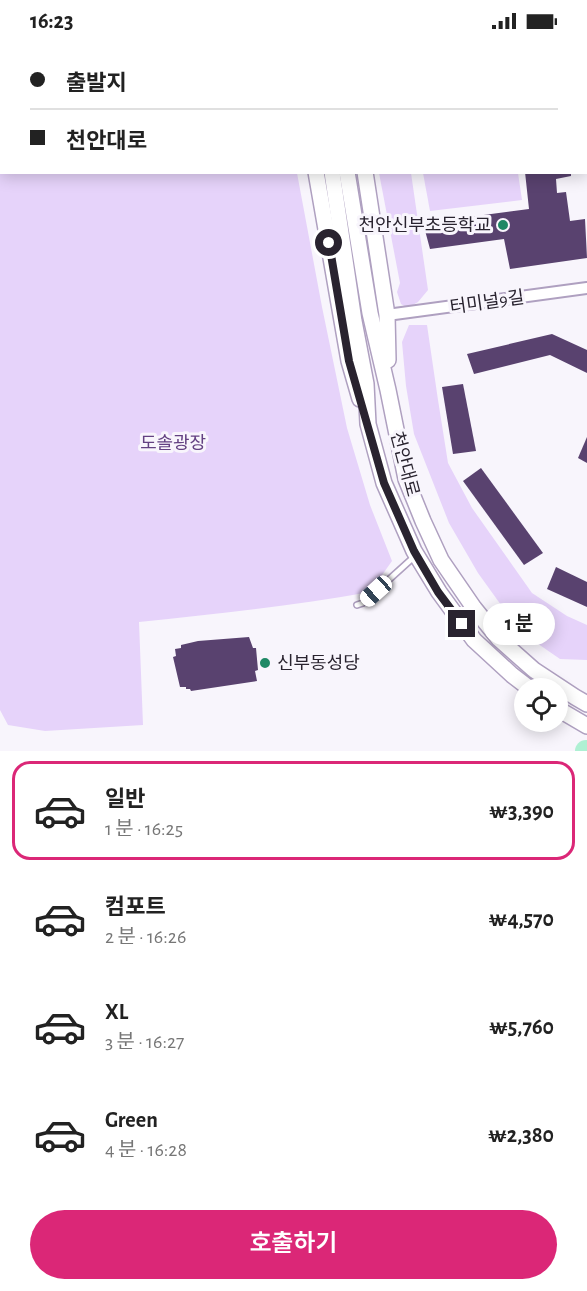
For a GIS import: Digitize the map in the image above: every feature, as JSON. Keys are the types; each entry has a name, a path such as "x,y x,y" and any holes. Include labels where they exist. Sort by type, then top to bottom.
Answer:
{"main road":[{"path":"316,174 349,361 368,424"},
{"name":"천안대로","path":"332,174 354,321 366,384 368,424 384,483 416,555 438,592 474,640 516,678"},
{"name":"천안대로","path":"347,174 370,313 406,480 423,521 441,560 474,608 499,639 534,670 581,701"},
{"path":"365,174 387,315 388,390"},
{"path":"568,715 587,726"}],"street":[{"name":"터미널9길","path":"387,315 587,288"}],"lane":[{"path":"357,605 363,603 416,555"}],"green space":[{"name":"도솔광장","path":"0,174 297,174 347,428 370,505 392,561 370,592 283,606 139,622 143,725 45,731 8,725 0,710"},
{"path":"379,174 411,174 428,290 418,302 408,308 401,304 397,292 400,283"},
{"path":"423,174 518,174 522,200 430,211"},
{"path":"409,325 427,325 448,463 472,508 532,593 567,616 587,625 587,660 560,659 531,639 501,605 478,573 449,523 414,434 402,342"}],"building":[{"path":"525,174 571,174 571,176 556,179 557,193 566,192 570,221 585,219 587,258 510,269 504,239 430,249 423,223 529,209"},
{"path":"552,334 587,350 587,373 550,355 474,374 467,354"},
{"path":"463,384 476,451 453,454 442,387"},
{"path":"587,437 587,463 578,458"},
{"path":"481,468 543,553 524,565 463,481"},
{"path":"556,567 587,582 587,607 547,589"},
{"path":"249,637 253,648 256,648 257,681 191,691 186,687 180,687 173,657 176,656 175,649 181,648 181,645 198,641"}],"place":[{"name":"천안신부초등학교","path":"503,225"},
{"name":"신부동성당","path":"265,663"}],"route":[{"path":"329,243 349,361 384,483 414,551 438,592 462,624"}]}
